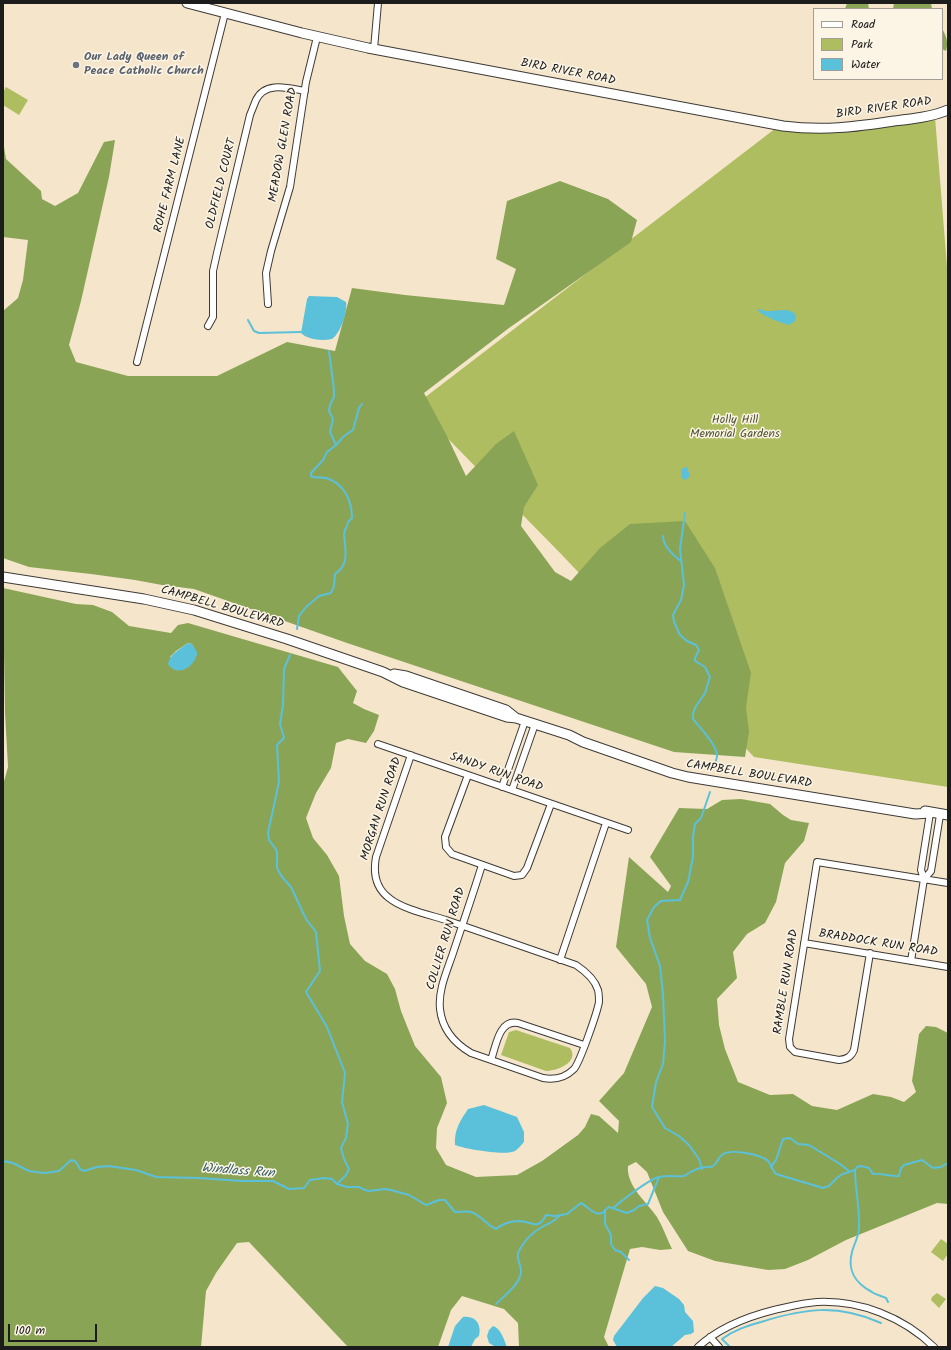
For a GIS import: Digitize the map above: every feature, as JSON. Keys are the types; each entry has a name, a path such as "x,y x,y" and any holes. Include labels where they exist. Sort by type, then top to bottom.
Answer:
{"street":[{"name":"BIRD RIVER ROAD","path":"187,3 317,37 374,49 546,80 716,114 799,128 827,129 854,127 921,118 948,110"},
{"path":"374,49 378,3"},
{"name":"ROHE FARM LANE","path":"138,362 225,13"},
{"name":"MEADOW GLEN ROAD","path":"268,304 266,273 290,187 305,91 317,37"},
{"name":"OLDFIELD COURT","path":"208,326 213,317 213,271 250,115 256,100 264,91 277,87 305,91"},
{"name":"CAMPBELL BOULEVARD","path":"3,577 144,599 194,610 287,639 383,672 403,682 507,717 516,718 569,735 582,742 672,773 688,777 915,814 930,813 944,815"},
{"path":"502,787 525,721"},
{"path":"512,790 536,724"},
{"name":"SANDY RUN ROAD","path":"378,744 628,830"},
{"name":"MORGAN RUN ROAD","path":"410,755 376,857 374,868 376,879 383,893 395,902 560,960"},
{"path":"468,775 445,837 445,844 447,850 452,854 482,865 514,876 519,876 524,873 551,804"},
{"path":"911,961 924,880 921,870 930,813"},
{"path":"924,880 931,871 944,815"},
{"path":"560,960 606,823"},
{"name":"RAMBLE RUN ROAD","path":"870,953 854,1050 848,1058 844,1060 832,1059 798,1053 792,1050 789,1044 789,1039 817,862 924,880"},
{"name":"COLLIER RUN ROAD","path":"482,865 441,989 441,1014 447,1030 458,1044 471,1052 543,1078 556,1078 566,1075 574,1068 579,1060 598,1004 598,990 594,981 582,969 560,960"},
{"path":"924,880 948,883"},
{"name":"BRADDOCK RUN ROAD","path":"804,943 948,967"},
{"path":"491,1060 502,1029 506,1024 512,1022 518,1022 584,1045"},
{"path":"698,1347 725,1327 748,1317 801,1304 828,1302 862,1307 881,1312 911,1329 934,1347"},
{"path":"710,1337 719,1347"}],"green space":[{"path":"847,3 868,3 869,8 845,8"},
{"path":"894,3 931,3 932,8 893,8"},
{"path":"943,30 947,42 946,51 943,50"},
{"path":"6,87 28,100 19,115 3,105 3,92"},
{"name":"Holly Hill Memorial Gardens","path":"935,117 948,279 948,787 754,757 562,555 415,405 776,128 827,133 861,130"},
{"path":"115,140 109,177 81,301 69,345 76,362 128,376 217,376 287,342 335,351 352,288 504,305 516,269 496,259 507,201 560,181 608,199 637,220 631,242 509,328 424,393 466,476 496,444 514,431 538,485 524,507 521,526 555,572 571,581 600,548 630,524 685,521 715,568 751,673 746,707 749,732 745,757 674,752 347,643 194,589 91,574 29,567 3,558 3,311 18,298 23,280 28,240 3,237 3,141 6,159 41,191 42,199 55,206 78,193 104,142"},
{"path":"3,588 76,604 93,605 112,612 129,626 171,633 178,625 188,623 338,667 357,691 353,703 379,715 374,731 366,743 348,739 336,743 331,768 316,793 306,818 313,838 327,855 339,876 344,916 350,944 365,961 387,974 395,989 401,1011 415,1046 441,1077 447,1103 437,1128 436,1148 446,1165 476,1177 517,1175 542,1161 578,1135 585,1127 591,1114 599,1116 618,1133 619,1121 599,1101 624,1073 652,1007 646,984 616,947 629,857 668,892 671,886 650,857 679,808 707,809 722,800 741,799 770,804 791,820 809,823 804,841 785,863 776,902 765,923 747,934 733,952 737,978 717,999 719,1025 725,1049 738,1082 770,1095 793,1094 812,1106 837,1110 873,1094 891,1097 904,1102 916,1092 912,1081 919,1034 926,1026 936,1027 948,1033 948,1204 937,1203 846,1240 808,1260 785,1269 768,1270 715,1261 688,1251 663,1212 647,1172 636,1162 628,1166 630,1180 638,1193 657,1217 672,1249 660,1250 642,1247 630,1249 604,1337 609,1347 519,1347 518,1323 504,1309 462,1296 451,1310 438,1347 348,1347 249,1242 237,1243 216,1273 206,1291 201,1347 3,1347 3,785 8,767 5,713","holes":["188,643 192,644 197,654 189,666 170,657"]},
{"path":"516,1030 570,1048 572,1058 566,1065 551,1071 546,1071 501,1055 509,1032"},
{"path":"941,1239 948,1244 948,1254 943,1261 931,1252"},
{"path":"937,1293 946,1299 939,1308 931,1300"}],"water":[{"path":"309,296 337,297 346,302 346,311 343,322 338,333 332,339 315,339 307,337 301,333 307,299"},
{"path":"757,309 767,311 790,311 796,315 795,321 789,325 767,317"},
{"path":"687,467 690,476 684,480 681,476 681,470"},
{"path":"188,643 192,644 197,652 194,661 182,670 172,668 168,664 169,660 176,652"},
{"path":"484,1105 517,1117 524,1132 524,1142 515,1151 503,1153 476,1150 455,1145 457,1130 468,1109"},
{"path":"655,1286 663,1288 679,1299 684,1305 685,1312 693,1321 694,1332 685,1335 671,1347 617,1347 613,1340 614,1336 643,1298"},
{"path":"463,1317 471,1317 477,1321 480,1332 479,1336 475,1339 471,1347 448,1347 455,1326"},
{"path":"493,1326 500,1332 507,1347 496,1347 489,1343 487,1336 489,1330"}],"waterway":[{"path":"248,320 254,331 259,333 301,332"},
{"path":"329,351 334,390 334,397 329,411 333,419 330,432 336,445"},
{"path":"297,629 299,616 306,607 319,596 331,593 334,586 335,574 340,570 345,561 346,550 344,532 348,522 352,518 349,499 342,488 332,480 313,477 311,476 311,473 323,460 327,452 344,436 353,430 359,408 362,404"},
{"path":"685,513 680,549 684,585 681,600 673,615 674,622 680,635 687,641 696,645 699,650 695,661 705,667 710,677 705,693 695,708 693,719 714,747 717,756 715,765"},
{"path":"663,536 663,540 672,554 682,562"},
{"path":"290,655 284,669 283,705 280,724 284,738 277,745 279,782 268,833 269,840 277,851 277,868 282,877 291,887 306,919 316,932 320,971 306,992 327,1027 345,1073 342,1102 348,1124 346,1138 341,1148 349,1169 346,1175 337,1184"},
{"path":"702,1169 699,1159 689,1145 679,1136 665,1128 652,1107 656,1082 663,1064 665,1041 660,966 650,938 647,920 654,907 661,901 680,900 688,882 693,857 693,837 695,824 701,818 710,792"},
{"name":"Windlass Run","path":"771,1167 776,1160 783,1139 790,1138 798,1144 809,1145 849,1171"},
{"name":"Windlass Run","path":"613,1208 654,1179 662,1176 684,1176 692,1171 704,1167 711,1167 715,1165 721,1155 733,1152 759,1156 768,1161 776,1174 823,1188 829,1186 843,1174 855,1170 857,1167 861,1166 869,1168 873,1174 899,1176 901,1168 904,1165 922,1160 933,1168 941,1167 948,1163"},
{"name":"Windlass Run","path":"3,1161 13,1163 29,1171 44,1173 59,1171 72,1160 76,1162 80,1169 84,1171 97,1167 108,1166 136,1170 156,1177 273,1181 289,1189 304,1188 310,1180 324,1178 332,1179 337,1184 347,1187 359,1187 369,1191 385,1189 391,1190 409,1195 426,1205 439,1200 445,1200 455,1212 475,1213 496,1229 504,1224 517,1221 538,1224 546,1215 555,1216 567,1214 581,1203 599,1214 609,1207 627,1213 639,1206 648,1204 659,1177"},
{"path":"855,1170 859,1228 851,1259 852,1271 861,1285 886,1298 888,1302"},
{"path":"605,1210 605,1224 611,1235 611,1244 615,1250 621,1252 629,1260"},
{"path":"496,1304 511,1290 520,1277 521,1269 518,1252 524,1242 535,1231 554,1221 560,1215"},
{"path":"730,1347 722,1339 736,1331 777,1317 807,1311 821,1310 850,1313 881,1323"}],"place":[{"name":"Our Lady Queen of Peace Catholic Church","path":"76,65"}]}
